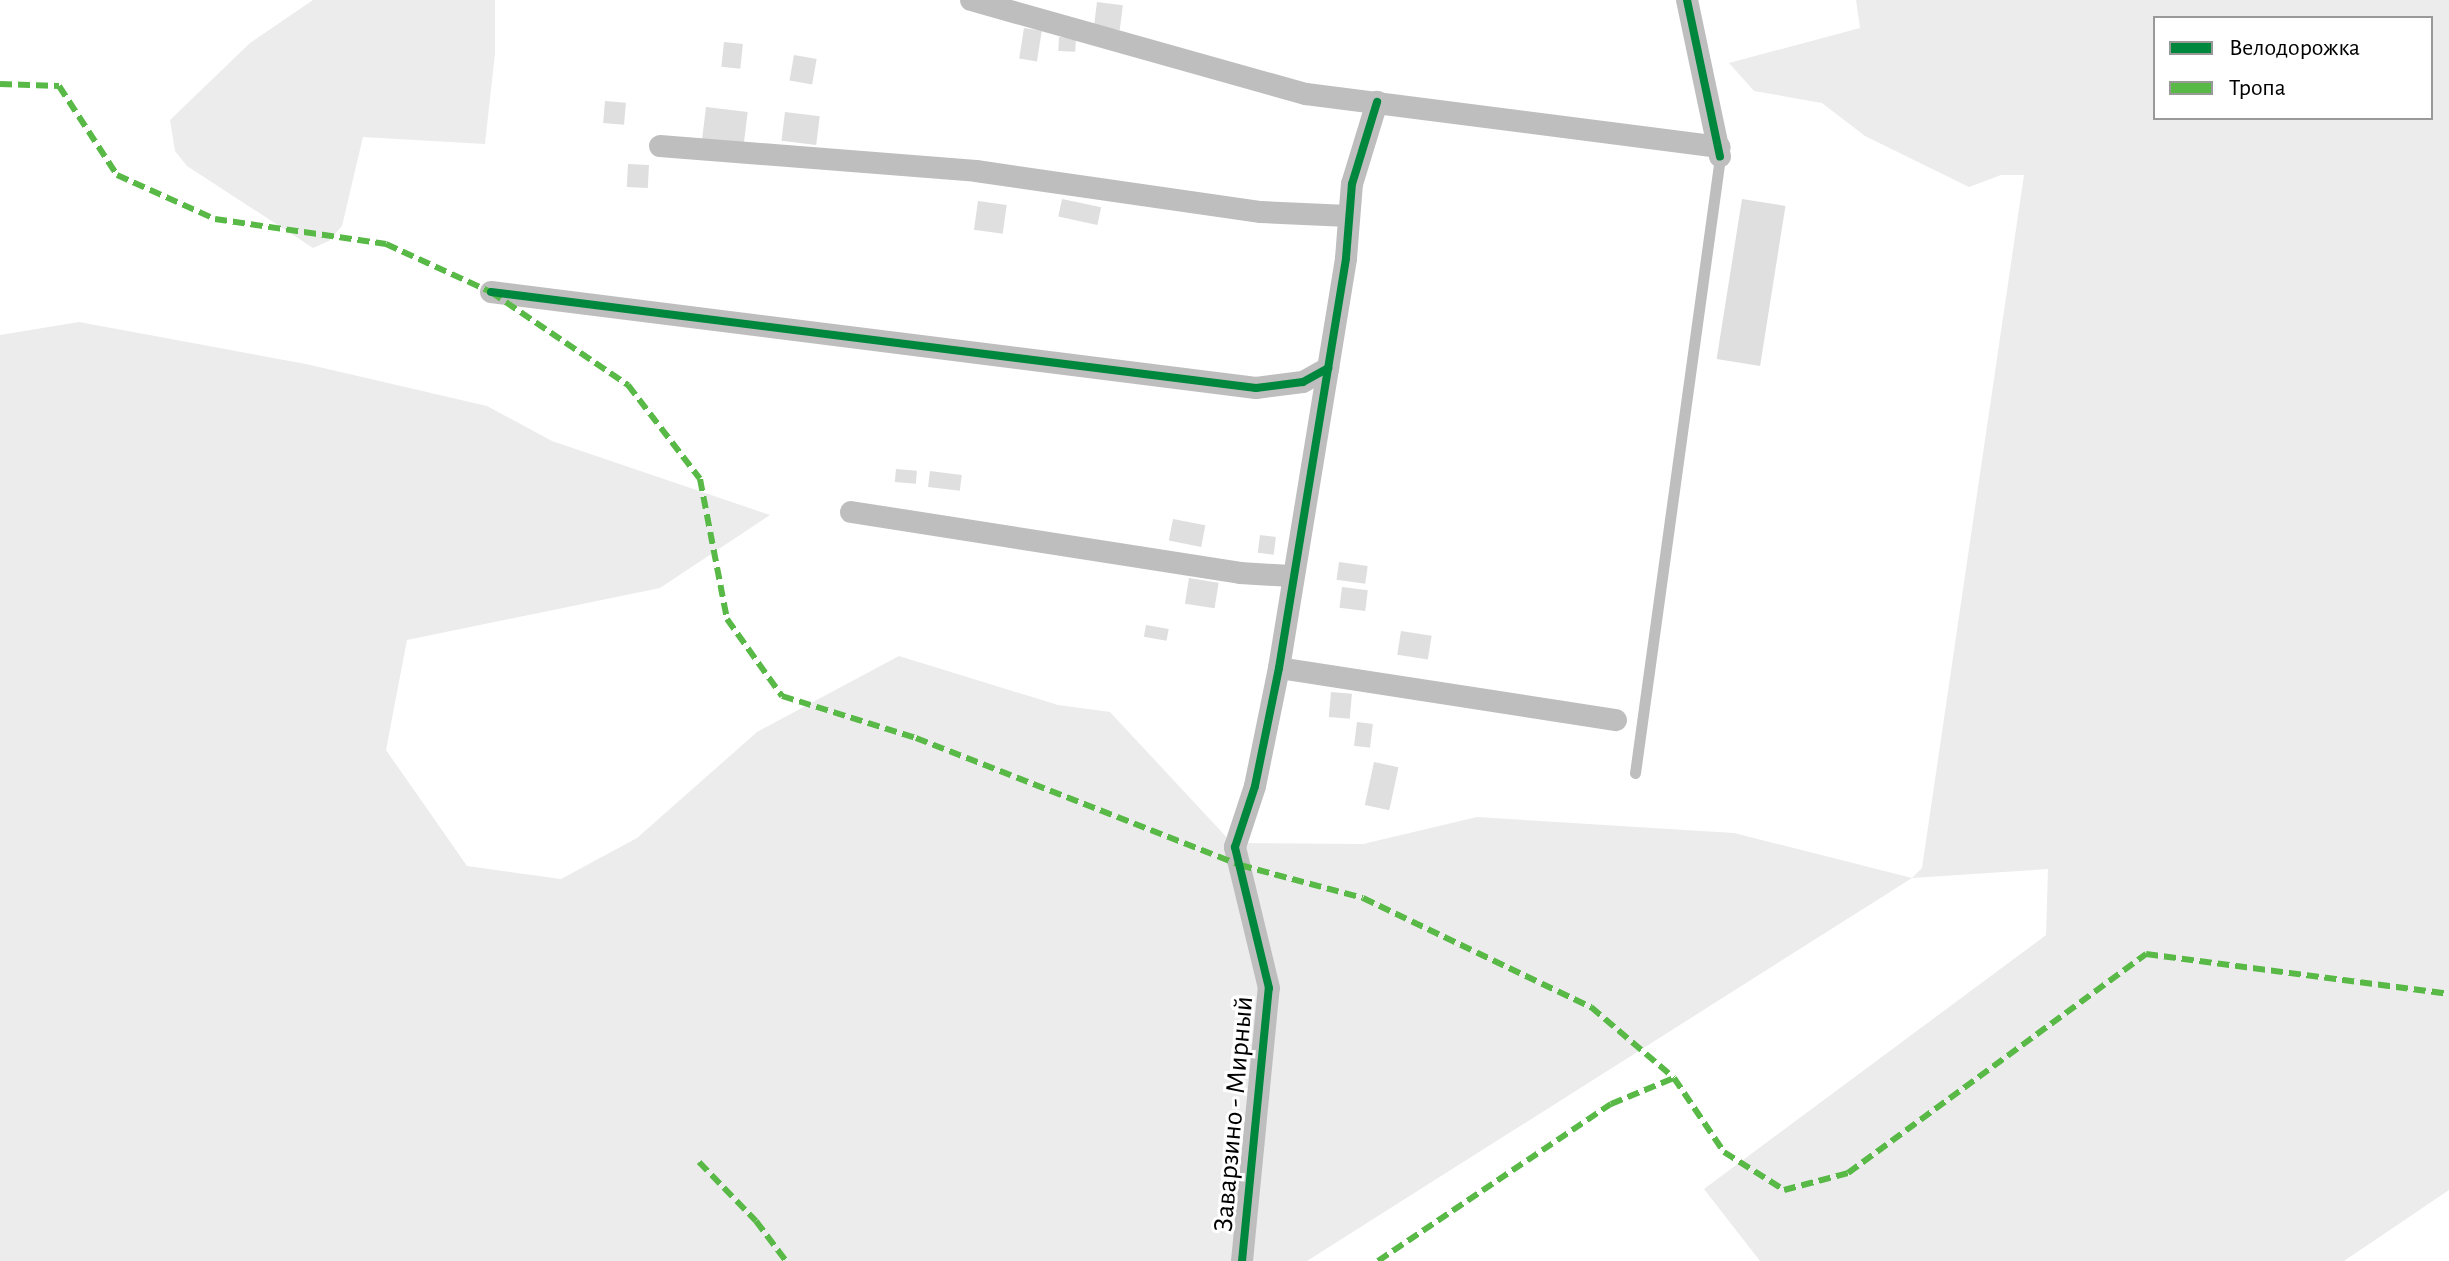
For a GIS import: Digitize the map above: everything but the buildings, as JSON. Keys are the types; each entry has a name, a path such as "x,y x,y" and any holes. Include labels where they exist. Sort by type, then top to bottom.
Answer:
{"street":[{"path":"971,0 1306,94 1720,152 1687,0"},
{"name":"Заварзино - Мирный","path":"1242,1261 1269,988 1235,847 1255,786 1279,668 1291,576 1328,368 1352,184 1377,102"},
{"path":"660,146 976,171 1261,212 1348,216"},
{"path":"491,292 1256,388 1303,382 1328,368"},
{"path":"851,512 1240,573 1291,576"},
{"path":"1279,668 1616,720"}],"lane":[{"path":"1635,773 1720,152"}],"shaded area":[{"path":"313,0 495,0 495,53 485,144 363,137 342,226 329,241 313,248 187,166 175,151 170,120 250,43"},
{"path":"1856,0 2449,0 2449,1190 2344,1261 1760,1261 1704,1189 2046,935 2048,869 1912,878 1922,868 2024,175 2001,175 1969,187 1865,136 1822,103 1754,91 1729,63 1860,28"},
{"path":"79,322 306,364 487,406 552,441 770,515 660,588 407,640 386,750 467,866 561,879 637,838 757,732 899,656 1058,705 1110,712 1232,843 1363,844 1477,817 1734,833 1912,878 1307,1261 0,1261 0,335"}],"marked path":[{"path":"0,84 59,86 117,175 215,219 386,244 491,292 628,385 700,479 727,619 782,696 916,738 1240,865 1363,898 1591,1007 1674,1078"},
{"path":"1378,1261 1611,1104 1674,1078 1724,1152 1784,1190 1848,1173 2146,954 2449,994"},
{"path":"699,1162 756,1221 786,1261"}],"cycle path":[{"path":"1687,0 1720,157"},
{"path":"1242,1261 1269,988 1235,847 1255,786 1279,668 1346,258 1352,184 1377,102"},
{"path":"491,292 1256,388 1303,382 1328,368"}]}
